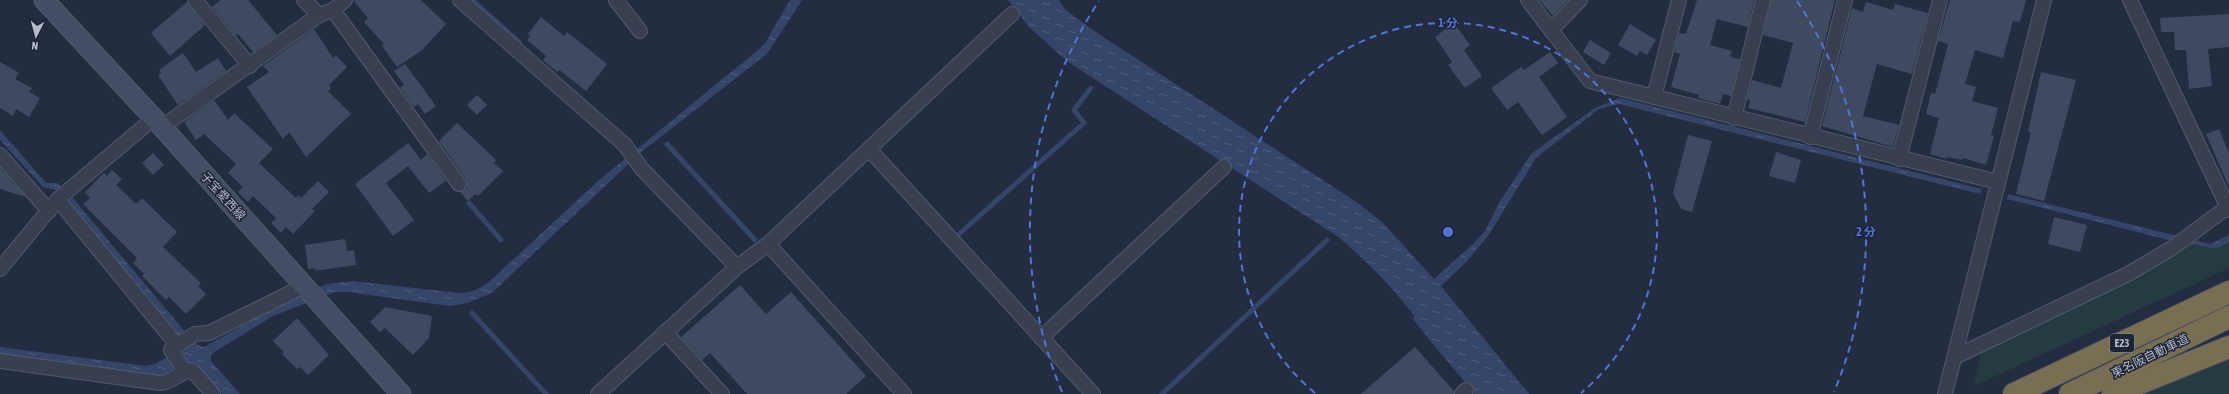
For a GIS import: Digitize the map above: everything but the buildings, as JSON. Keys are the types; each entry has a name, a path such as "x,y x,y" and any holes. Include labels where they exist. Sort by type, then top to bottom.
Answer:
{"highway":[{"name":"東名阪自動車道","path":"2014,394 2229,292"},
{"name":"東名阪自動車道","path":"2070,394 2229,318"},
{"path":"2113,394 2229,347"}],"main road":[{"name":"子宝愛西線","path":"44,0 401,394"}],"street":[{"path":"195,0 250,66"},
{"path":"304,0 319,15"},
{"path":"0,270 55,203 69,189 157,123 250,66 319,15 333,10 345,0"},
{"path":"460,0 627,149 636,162 737,267"},
{"path":"616,0 640,31"},
{"path":"1528,0 1590,81 1810,137 1998,182"},
{"path":"1551,30 1580,0"},
{"path":"1654,98 1679,0"},
{"path":"1734,118 1763,0"},
{"path":"1810,137 1845,0"},
{"path":"1899,159 1940,0"},
{"path":"1945,394 2044,0"},
{"path":"1955,357 2128,274 2172,248 2228,208 2130,0"},
{"path":"333,10 459,184"},
{"path":"598,394 737,267 768,244 1012,14"},
{"path":"869,149 1093,394"},
{"path":"0,155 55,203 175,348 185,370"},
{"path":"1041,338 1224,167"},
{"path":"768,244 904,394"},
{"path":"175,348 195,334 209,333 304,286"},
{"path":"665,332 722,394"},
{"path":"0,361 160,383 166,383 185,370 192,370 213,394"}],"shaded area":[{"path":"2229,242 2229,268 1974,386 1981,353 2129,281 2187,244 2215,249"},
{"path":"2229,357 2229,394 2136,394"}],"water":[{"path":"790,0 802,0 767,54 640,153 492,293 467,303 450,306 347,292 334,292 273,316 211,354 211,361 240,394 222,394 197,365 188,363 164,378 0,359 0,347 146,366 155,364 185,347 56,190 43,187 0,140 0,130 46,183 57,183 72,197 187,334 199,346 204,347 288,301 327,284 352,281 459,293 472,291 482,287 598,181 764,45"},
{"path":"1008,0 1059,0 1065,9 1091,29 1361,205 1384,224 1434,279 1485,231 1499,203 1531,154 1595,108 1620,98 1982,189 1980,194 1619,104 1599,109 1536,158 1488,236 1466,262 1441,286 1529,394 1474,394 1413,319 1414,315 1396,294 1368,263 1337,236 1068,62 1028,26"},
{"path":"2008,194 2210,244 2229,235 2229,242 2216,249 2169,240 2007,199"}],"waterway":[{"path":"472,0 519,42"},
{"path":"958,235 1084,123 1074,110 1091,88"},
{"path":"667,144 755,240"},
{"path":"469,203 501,240"},
{"path":"1162,394 1327,240"},
{"path":"472,313 546,394"}]}
